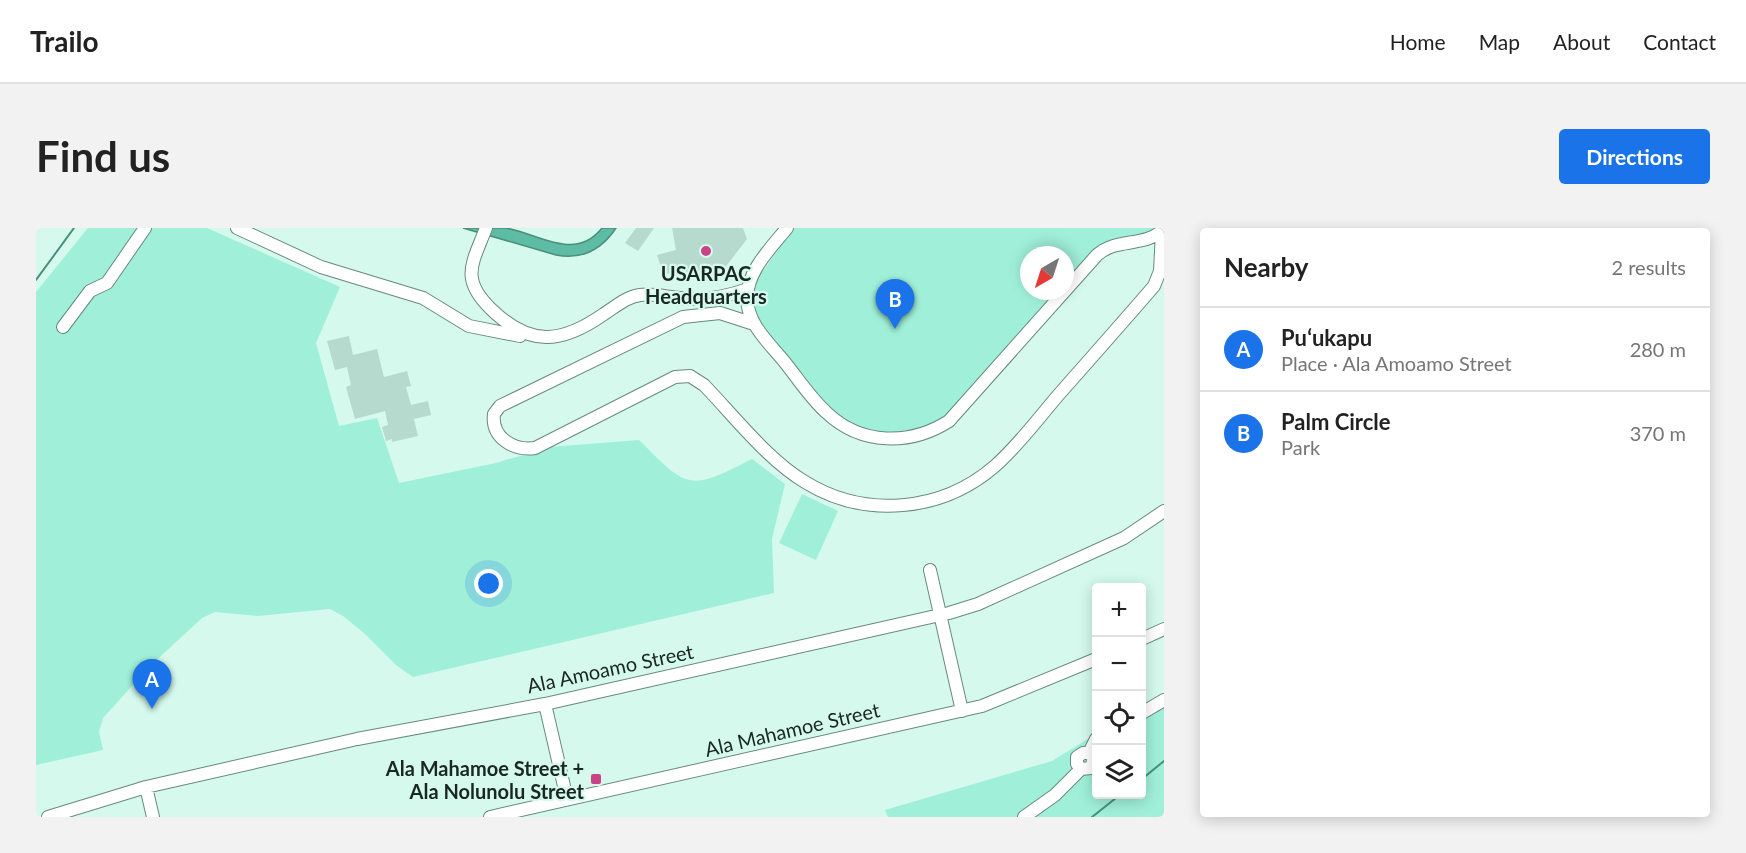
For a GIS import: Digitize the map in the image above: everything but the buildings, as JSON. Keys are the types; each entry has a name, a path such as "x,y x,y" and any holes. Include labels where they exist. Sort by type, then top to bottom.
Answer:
{"street":[{"path":"63,327 90,291 107,283 145,228"},
{"path":"237,228 321,267 423,298 466,325 530,337 549,337 570,333 591,324 625,300 640,295 712,298 747,289"},
{"path":"787,228 753,273 747,289 747,305 754,324 824,410 840,424 869,436 890,439 911,438 940,427 957,415 1101,251 1117,243 1150,239 1163,230"},
{"path":"754,324 738,317 711,313 674,320 500,406 493,418 497,431 511,445 522,449 535,447 675,377 690,376 704,385 783,466 816,489 841,499 873,506 906,506 934,500 961,489 996,465 1154,286 1160,271 1163,230"},
{"path":"485,232 471,265 471,278 478,297 512,328 530,337"},
{"path":"711,313 712,298"},
{"path":"487,330 496,314"},
{"name":"Ala Amoamo Street","path":"48,817 146,787 357,739 544,704 978,604 1124,538 1164,511"},
{"path":"930,570 962,711"},
{"path":"1146,637 1164,629"},
{"name":"Ala Mahamoe Street","path":"490,817 997,702 1092,661"},
{"path":"1146,711 1164,700"},
{"path":"544,704 567,799"},
{"path":"1024,817 1055,795 1081,769 1088,770 1094,765 1094,758 1089,753 1093,745"},
{"path":"146,787 153,817"}],"shaded area":[{"path":"88,228 207,228 340,287 316,343 339,426 377,418 399,483 496,463 550,447 639,440 669,469 691,480 715,477 752,459 785,484 772,539 774,593 413,677 396,665 365,634 343,616 330,609 258,616 215,612 202,618 150,666 103,718 99,732 103,750 36,765 36,292"},
{"path":"463,228 506,228 569,245 592,238 602,228 616,228 598,247 583,254 565,256"},
{"path":"794,228 1157,228 1141,235 1106,242 1093,252 1074,274 1074,246 1020,246 1020,300 1051,300 953,411 929,427 890,434 861,428 843,419 828,407 759,322 752,304 755,282"},
{"path":"802,494 838,511 816,560 779,543"},
{"path":"1164,694 1164,817 888,817 885,810 1052,761 1092,736 1092,799 1146,799 1146,705"}],"waterway":[{"path":"36,280 74,228"},
{"path":"1146,776 1164,761"},
{"path":"1092,817 1115,799"}],"place":[{"name":"USARPAC Headquarters","path":"706,251"},
{"name":"Palm Circle","path":"895,329"},
{"name":"Puʻukapu","path":"152,709"},
{"name":"Ala Mahamoe Street + Ala Nolunolu Street","path":"596,779"}]}
